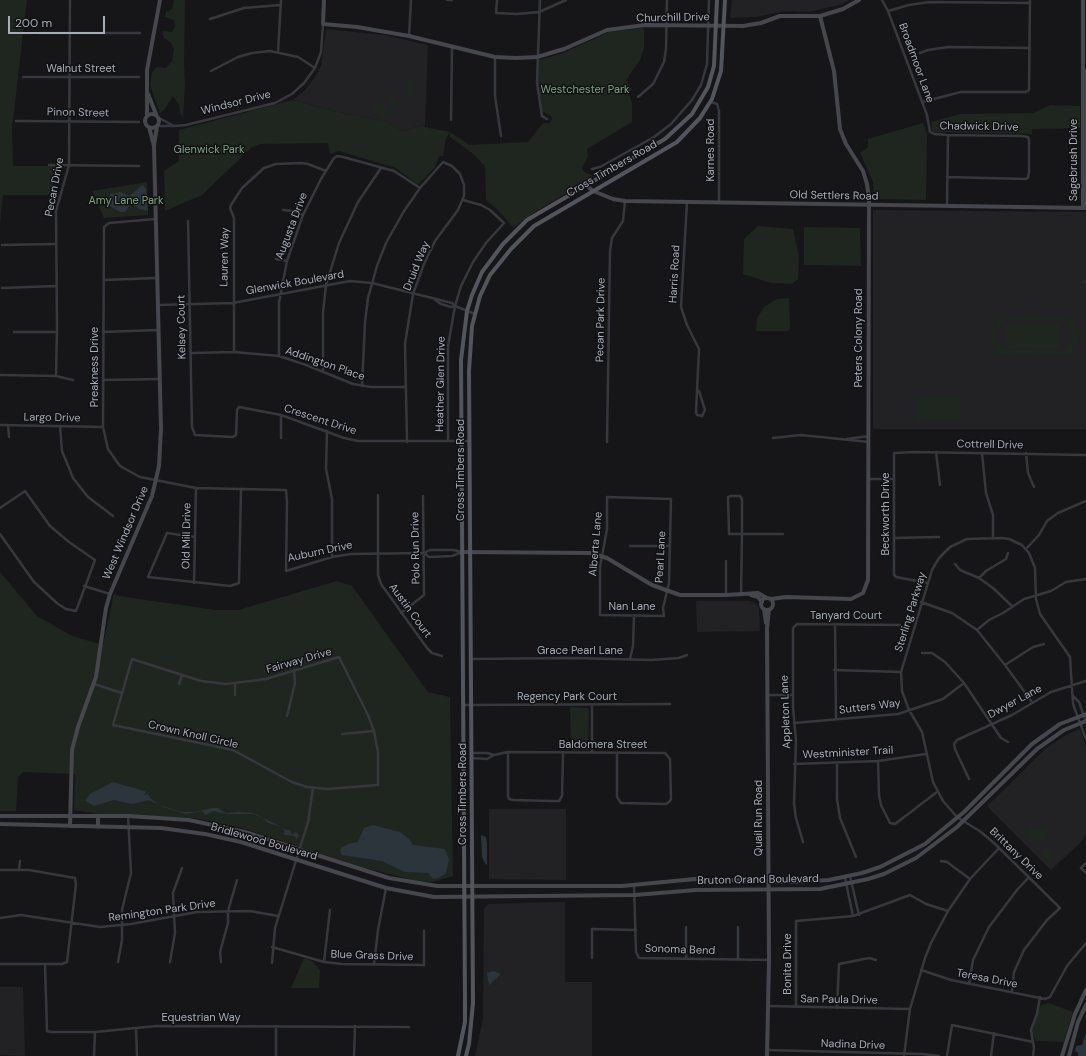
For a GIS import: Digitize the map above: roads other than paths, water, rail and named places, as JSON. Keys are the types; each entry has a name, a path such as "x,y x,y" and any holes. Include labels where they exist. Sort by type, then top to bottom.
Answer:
{"main road":[{"name":"Cross Timbers Road","path":"458,1056 465,1022 461,360 467,311 482,272 502,244 527,220 662,140 674,132 692,114 708,87 716,57 717,0"},
{"name":"Cross Timbers Road","path":"466,1056 472,1022 472,659 469,357 470,339 475,314 480,296 490,276 514,245 540,222 677,142 694,126 710,102 721,71 725,0"},
{"path":"662,140 668,147"},
{"path":"465,1022 472,1022"}],"street":[{"name":"Pecan Drive","path":"56,376 56,208 69,165 71,121 70,0"},
{"name":"West Windsor Drive","path":"154,146 149,127 145,122 147,116 148,94 147,70 160,0"},
{"path":"278,52 281,0"},
{"name":"Windsor Drive","path":"158,126 186,125 282,100 299,89 315,68 321,52 324,0"},
{"path":"409,36 411,0"},
{"path":"447,0 452,0"},
{"path":"497,0 496,13 539,12 566,0"},
{"path":"540,0 537,57 538,95 542,116 547,119"},
{"path":"638,97 653,84 663,66 666,49 667,0"},
{"path":"592,169 600,167 654,137 671,124 685,109 698,90 707,64 709,0"},
{"name":"Churchill Drive","path":"323,24 357,27 409,36 495,57 516,58 537,57 564,50 607,30 645,25 724,26 756,24 780,16 820,16 843,9 859,0"},
{"name":"Broadmoor Lane","path":"882,0 888,12 922,102 930,132"},
{"name":"Sagebrush Drive","path":"1083,0 1086,199 1084,208"},
{"path":"888,12 928,1 1030,2 1029,90 1026,92 961,92 922,102"},
{"path":"210,19 244,8 280,5"},
{"name":"Peters Colony Road","path":"771,600 788,598 848,599 858,596 868,584 868,189 865,175 846,144 840,128 834,71 820,16"},
{"path":"39,33 140,33"},
{"path":"451,120 452,47"},
{"path":"920,53 928,50 948,47 1030,48"},
{"path":"211,71 238,57 252,53 278,52 298,57 315,68"},
{"path":"495,57 495,96 501,136"},
{"name":"Sagebrush Drive","path":"1084,77 1086,71"},
{"name":"Walnut Street","path":"23,77 139,77"},
{"name":"West Windsor Drive","path":"70,826 72,750 78,727 94,684 101,648 102,632 110,594 146,511 156,481 161,449 154,146 159,118 148,94"},
{"name":"Karnes Road","path":"710,102 717,104 719,111 719,203"},
{"path":"147,116 156,114"},
{"path":"159,118 165,123 174,126"},
{"name":"Pinon Street","path":"16,121 139,122"},
{"path":"149,127 158,126"},
{"name":"Chadwick Drive","path":"930,132 934,134 948,135 1028,137 1030,143 1028,178 947,177"},
{"path":"947,206 948,135"},
{"name":"Augusta Drive","path":"279,356 278,325 280,294 287,261 303,215 326,171 337,156 381,168"},
{"path":"362,386 365,322 372,283 376,266 390,233 420,188 444,162 452,166 460,174 464,185 463,200"},
{"name":"Lauren Way","path":"234,352 234,218 230,208 242,188 264,168 276,164 308,164 326,171"},
{"path":"49,165 139,166"},
{"path":"323,371 323,324 326,285 339,243 366,188 381,168 394,171 420,188"},
{"name":"Old Settlers Road","path":"586,185 593,191 613,199 625,201 869,206 1084,208"},
{"name":"Heather Glen Drive","path":"448,441 448,346 455,306 461,286 473,262 486,243 504,223 490,210 481,205 463,200"},
{"name":"Druid Way","path":"407,442 406,340 413,294 424,264 435,241 463,200"},
{"name":"Pecan Park Drive","path":"607,442 610,251 612,238 623,221 625,201"},
{"name":"Harris Road","path":"686,202 681,307 699,349 699,391 696,412 697,415 702,416 705,410 699,391"},
{"path":"283,210 292,211 303,215"},
{"name":"Preakness Drive","path":"155,219 105,225 103,427 108,449 120,466 140,476 156,481"},
{"name":"Kelsey Court","path":"188,221 194,434"},
{"path":"2,246 55,244"},
{"path":"276,259 287,261"},
{"path":"104,280 156,278"},
{"name":"Glenwick Boulevard","path":"157,305 233,303 350,281 372,283 452,303 455,306 475,314"},
{"path":"2,288 56,286"},
{"path":"103,332 158,330"},
{"path":"14,332 57,332"},
{"name":"Addington Place","path":"191,353 234,352 279,356 362,386 406,387"},
{"path":"0,375 56,376 73,380"},
{"path":"103,380 159,379"},
{"name":"Crescent Drive","path":"194,434 200,436 233,437 236,435 237,410 239,407 281,415 358,441 470,441"},
{"path":"281,415 281,438"},
{"name":"Largo Drive","path":"0,425 103,427"},
{"path":"8,425 9,437"},
{"path":"60,426 62,451 73,478 88,498 113,516"},
{"path":"327,431 326,469 332,499 332,557"},
{"path":"773,438 801,435 846,439 868,436"},
{"path":"846,439 854,442 869,442"},
{"path":"936,452 940,485"},
{"name":"Cottrell Drive","path":"894,454 936,452 1086,455"},
{"path":"982,453 986,493 993,516 993,537"},
{"path":"1026,453 1028,473 1034,488"},
{"name":"Beckworth Drive","path":"894,454 894,575 896,577 928,583"},
{"path":"869,479 894,479"},
{"name":"Auburn Drive","path":"156,481 196,488 286,490 286,571 332,557 351,554 378,553 452,556 462,552"},
{"name":"Old Mill Drive","path":"194,583 196,488"},
{"path":"195,537 167,533 148,577 230,586 240,583 241,489"},
{"path":"0,508 25,491 50,526 69,542 95,560 84,586 81,602 76,611 66,609 58,604 34,582 0,534"},
{"name":"Austin Court","path":"378,495 378,575 381,584 427,648 432,653 442,656"},
{"name":"Polo Run Drive","path":"401,613 424,595 423,496"},
{"path":"741,595 742,534 742,499 740,496 730,496 729,534 742,534 783,534"},
{"name":"Alberta Lane","path":"600,615 600,567 607,529 607,498 671,499"},
{"name":"Pearl Lane","path":"664,616 663,608 669,583 671,499"},
{"path":"1086,501 1058,513 1048,521 1039,535 1026,549 1034,563 1036,596 1040,614 1044,622 1070,657 1073,696 1072,704 1086,739"},
{"path":"894,538 939,537"},
{"name":"Sterling Parkway","path":"957,817 937,792 928,767 922,732 909,710 902,691 901,672 921,602 932,570 939,558 950,547 967,539 993,537 1009,539 1026,549"},
{"path":"630,546 670,546"},
{"name":"Auburn Drive","path":"424,554 430,550 453,550 462,552 576,552 602,556 619,564 652,585 667,591 686,595 750,595 758,593 771,600"},
{"path":"979,578 986,571 1006,559 1008,553"},
{"path":"726,561 726,595"},
{"path":"955,564 960,570 979,578 1012,606"},
{"path":"977,630 1024,599 1051,591 1066,582 1086,579"},
{"path":"84,586 110,594"},
{"path":"750,595 758,597 762,602 771,600 769,610 764,609"},
{"name":"Quail Run Road","path":"762,602 761,606 764,609 767,628"},
{"path":"921,602 952,613 977,630 1032,702"},
{"name":"Quail Run Road","path":"767,1056 769,880 767,628 769,610"},
{"name":"Nan Lane","path":"600,615 664,616"},
{"path":"630,659 633,646 634,615"},
{"name":"Tanyard Court","path":"793,628 797,624 900,625"},
{"path":"835,625 834,670 836,719"},
{"name":"Appleton Lane","path":"793,628 792,695 796,740 794,764 796,818 803,842"},
{"path":"1005,665 1020,654 1044,644"},
{"path":"922,653 932,653 945,662 964,683 1001,738 1008,742"},
{"name":"Grace Pearl Lane","path":"472,659 662,660 687,655"},
{"name":"Fairway Drive","path":"132,659 208,683 235,683 266,679 339,657 368,715 374,731 378,752 378,785"},
{"name":"Crown Knoll Circle","path":"132,659 113,725 233,750 296,784 313,788 327,789 378,785"},
{"path":"834,670 901,672"},
{"path":"287,716 295,683 294,671"},
{"path":"179,684 182,675"},
{"name":"Dwyer Lane","path":"969,779 958,757 954,744 957,740 993,724 1032,702 1071,685 1086,681"},
{"path":"234,694 235,683"},
{"name":"Sutters Way","path":"794,723 898,714 943,699 964,683"},
{"path":"94,684 122,693"},
{"path":"768,695 792,695"},
{"path":"1073,696 1079,702 1085,715 1086,722"},
{"name":"Regency Park Court","path":"464,705 670,704"},
{"path":"592,705 592,753"},
{"name":"Bruton Orand Boulevard","path":"472,887 634,885 695,879 813,881 847,877 880,867 901,858 925,844 957,817 1032,744 1060,724 1085,715"},
{"name":"Bruton Orand Boulevard","path":"472,898 635,895 692,890 820,889 849,884 884,874 916,858 937,844 964,821 1037,748 1064,730 1086,722"},
{"path":"342,734 374,731"},
{"path":"508,752 509,798 513,800 552,801 559,801 562,796 563,753"},
{"name":"Baldomera Street","path":"472,758 487,758 508,752 665,753 669,755 671,799 666,804 621,803 618,797 617,753"},
{"name":"Baldomera Street","path":"472,753 487,753 494,755"},
{"name":"Westminister Trail","path":"794,764 878,761 926,754"},
{"path":"878,761 879,795 881,805 890,823 895,824 937,792"},
{"path":"837,763 837,799 840,818 856,857"},
{"path":"272,963 272,946 278,916 309,818 313,788"},
{"name":"Bridlewood Boulevard","path":"0,816 70,815 167,817 201,822 300,849 410,883 472,887"},
{"path":"98,816 98,827"},
{"path":"118,962 122,946 122,910 131,873 128,816"},
{"name":"Brittany Drive","path":"957,817 985,835 1060,908 1038,930 1024,950 1014,972 1012,992"},
{"name":"Bridlewood Boulevard","path":"0,824 171,829 205,834 241,842 386,888 421,896 472,898"},
{"path":"904,1055 910,1009 932,943 948,911 970,879 999,848"},
{"path":"19,869 20,861"},
{"path":"941,861 947,862 970,879"},
{"path":"1086,863 1082,868 1086,872"},
{"path":"170,962 174,940 173,892 182,868"},
{"path":"0,870 19,869 75,878 75,896 71,924 69,960 62,964 0,964"},
{"path":"847,877 859,915"},
{"path":"847,877 854,916 910,895 926,904 948,911"},
{"path":"969,984 973,960 989,927 1013,895 1029,877"},
{"path":"221,962 220,952 228,923 228,911 237,880"},
{"name":"Sonoma Bend","path":"634,885 636,952 639,958 769,960"},
{"path":"539,887 540,897"},
{"path":"374,965 378,930 386,888"},
{"path":"324,962 330,910"},
{"name":"Remington Park Drive","path":"0,918 21,915 71,924 100,927 122,926 173,915 228,911 250,911 278,916"},
{"name":"Bonita Drive","path":"796,1007 796,921 854,916"},
{"path":"686,927 686,959"},
{"path":"738,927 738,960"},
{"path":"592,958 592,929 636,930"},
{"name":"Blue Grass Drive","path":"272,946 324,962 351,965 424,965 424,931"},
{"name":"Teresa Drive","path":"922,970 936,976 969,984 1040,997 1050,997 1067,966 1086,942"},
{"path":"837,1008 839,964 869,958 876,960"},
{"name":"Equestrian Way","path":"45,964 47,1031 95,1032 156,1026 408,1027"},
{"path":"1062,1056 1075,1014 1086,990"},
{"path":"1033,1056 1034,1048 1030,1030 1037,1014 1040,997"},
{"path":"1069,1056 1078,1022 1086,1005"},
{"name":"San Paula Drive","path":"768,1006 910,1009"},
{"path":"947,1056 952,1025 1033,1042"},
{"path":"276,1026 276,1056"},
{"path":"354,1056 355,1026"},
{"path":"136,1028 137,1056"},
{"path":"94,1056 95,1032"},
{"path":"991,1056 994,1033"},
{"name":"Nadina Drive","path":"767,1050 938,1056"}],"waterway":[{"path":"1081,283 1086,281"}],"park label":[{"name":"Westchester Park","path":"585,90"},
{"name":"Glenwick Park","path":"209,150"},
{"name":"Amy Lane Park","path":"126,201"}]}
